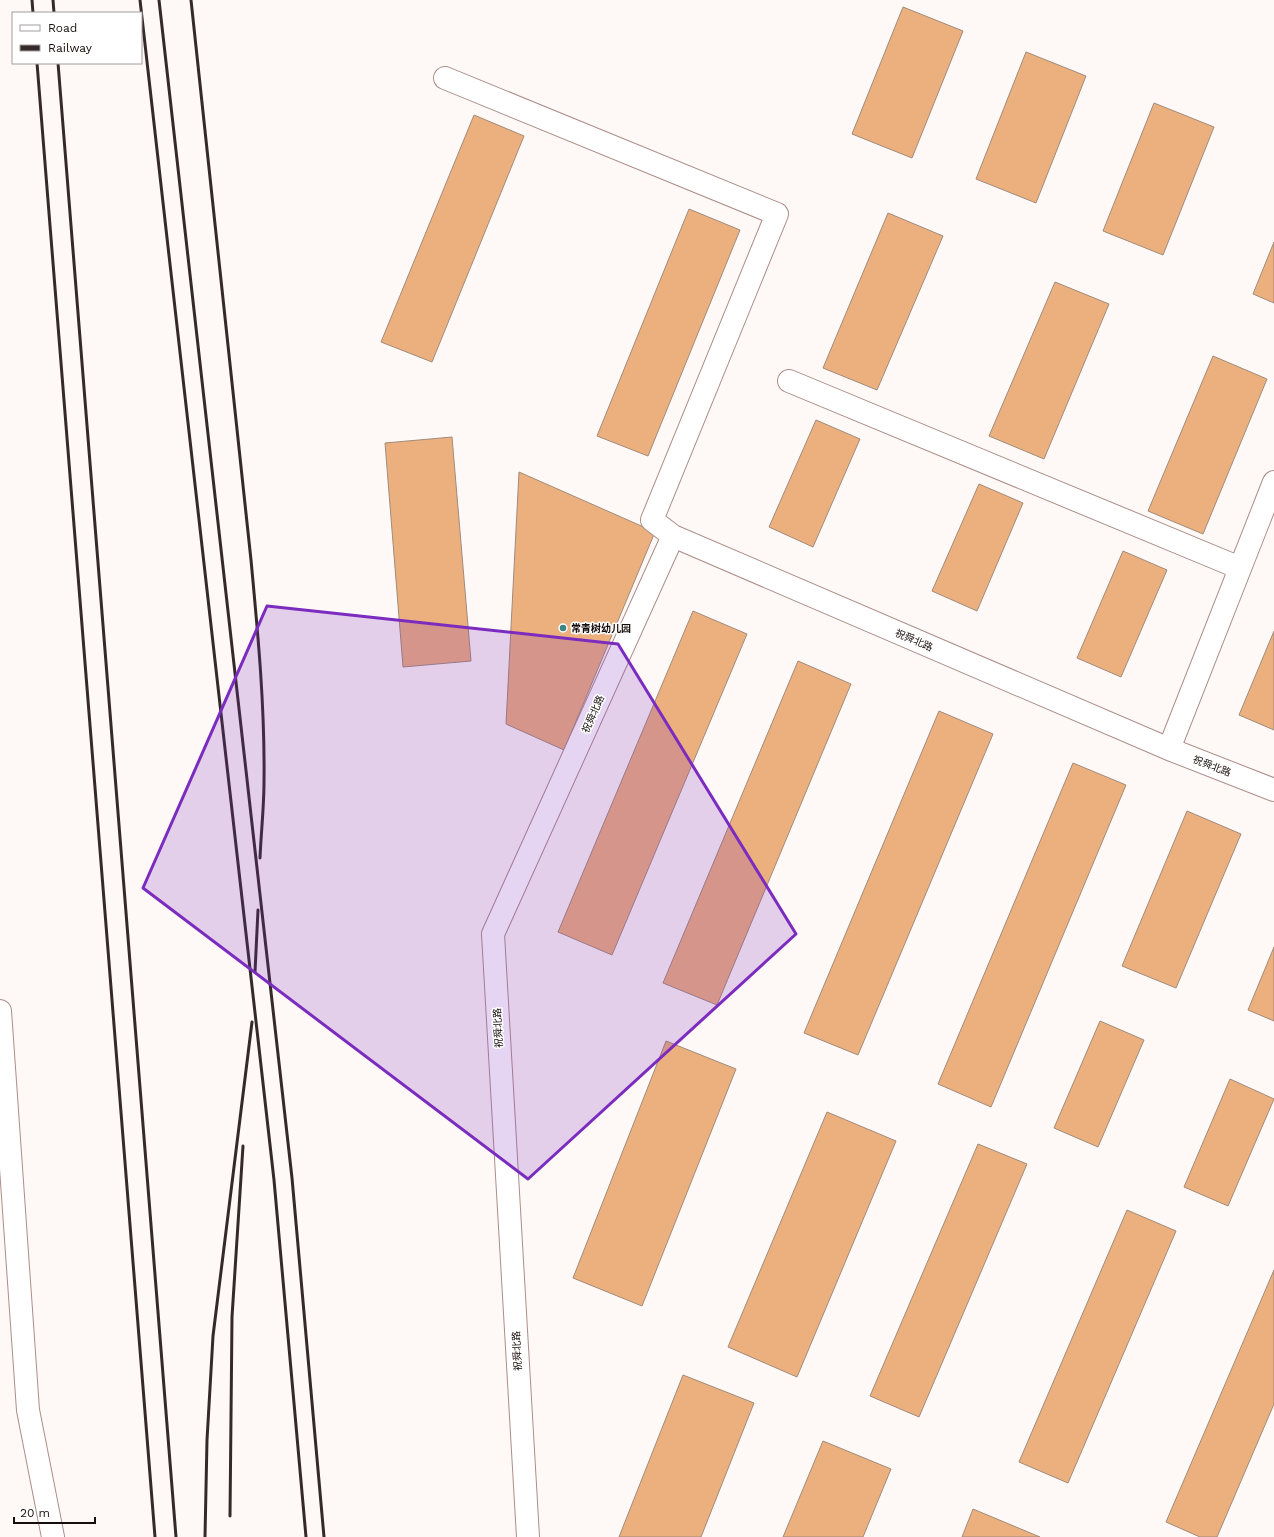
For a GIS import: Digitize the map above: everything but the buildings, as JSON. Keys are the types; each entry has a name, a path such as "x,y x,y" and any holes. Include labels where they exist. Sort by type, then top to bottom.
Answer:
{"street":[{"path":"445,78 777,214 652,520 674,536"},
{"path":"789,381 1240,568"},
{"path":"1169,749 1274,482"},
{"name":"祝舜北路","path":"528,1537 493,934 674,536 1169,749 1274,790"},
{"path":"0,1011 28,1410 52,1537"}],"highlighted area":[{"path":"267,606 618,644 796,934 528,1179 143,888"}],"railway":[{"path":"32,0 33,12"},
{"path":"53,0 54,12"},
{"path":"140,0 141,12"},
{"path":"159,0 292,1178 324,1537"},
{"path":"191,0 251,560 258,643 264,754 264,801 260,858"},
{"path":"142,18 274,1180 306,1537"},
{"path":"37,64 155,1537"},
{"path":"58,64 176,1537"},
{"path":"255,972 258,910"},
{"path":"205,1537 207,1440 213,1336 252,1022"},
{"path":"230,1516 232,1317 243,1146"}],"place":[{"name":"常青树幼儿园","path":"563,628"}]}
